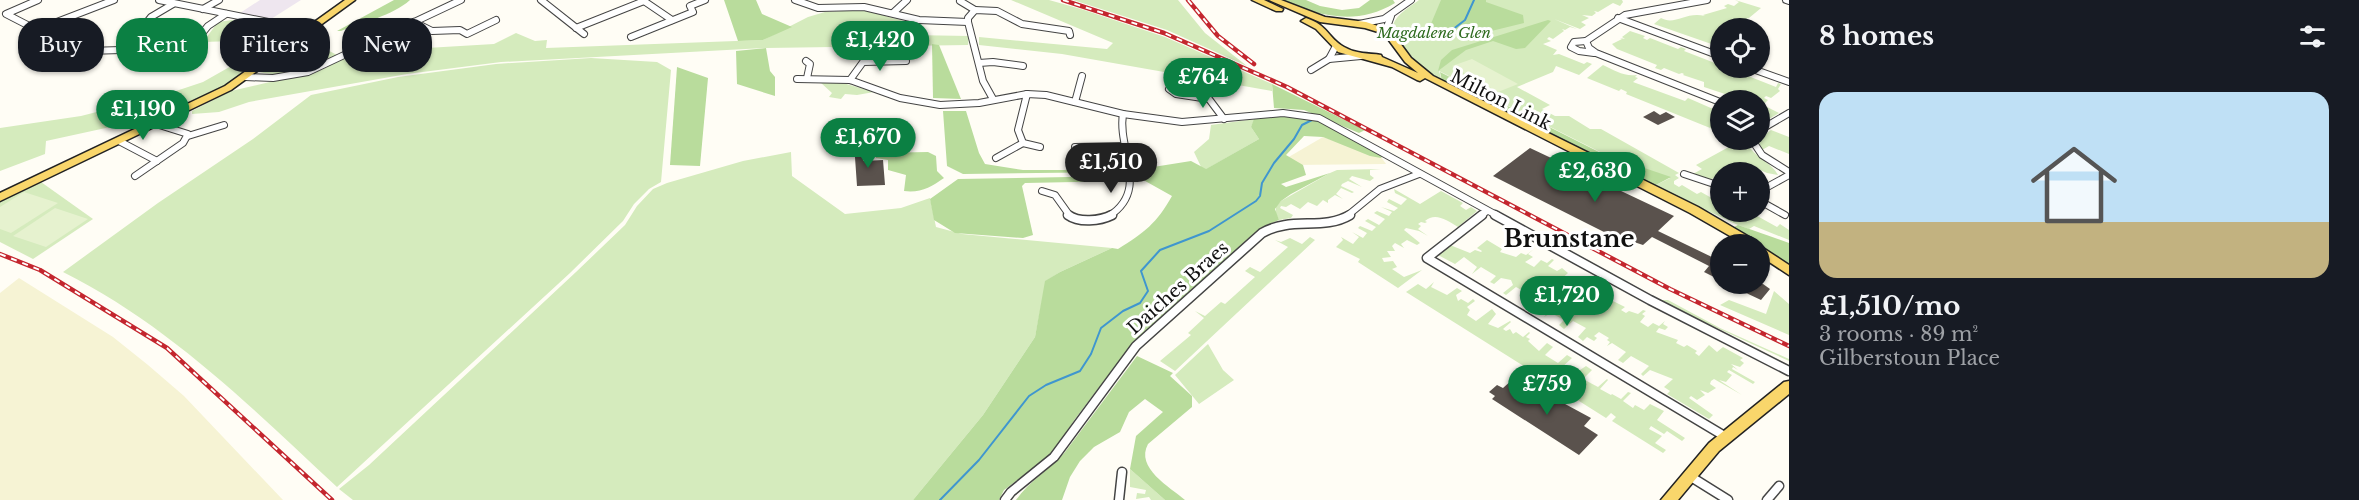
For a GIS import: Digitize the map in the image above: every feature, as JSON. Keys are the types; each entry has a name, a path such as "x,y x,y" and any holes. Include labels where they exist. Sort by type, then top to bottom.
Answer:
{"main road":[{"path":"325,18 351,0"},
{"path":"1256,0 1314,24 1328,35 1336,46"},
{"path":"1273,0 1323,20 1377,28 1393,41 1388,54 1366,56"},
{"path":"1328,35 1332,28 1347,24"},
{"name":"Milton Link","path":"1393,41 1415,67 1430,78 1694,210 1735,234"},
{"name":"Milton Link","path":"1336,46 1401,68 1487,114 1657,198 1722,234"},
{"path":"0,197 156,124 228,88 252,72"},
{"path":"1770,257 1789,271"},
{"path":"1770,264 1789,278"},
{"path":"1669,500 1688,475 1726,437 1789,386"}],"street":[{"path":"5,11 38,0"},
{"path":"67,18 114,0"},
{"path":"159,0 248,18"},
{"path":"203,9 219,0"},
{"path":"423,18 461,0"},
{"path":"543,2 554,0"},
{"path":"631,37 693,12 690,6 705,0"},
{"path":"795,0 818,8 864,7 919,20 968,22"},
{"path":"893,13 907,0"},
{"path":"1359,24 1391,16 1411,0"},
{"path":"1596,53 1579,51 1571,47 1574,42 1586,41 1618,18 1636,12 1707,0"},
{"path":"576,28 643,1 672,20"},
{"path":"960,1 975,10 997,11 1022,24 1069,31 1070,35"},
{"path":"543,2 584,34"},
{"path":"151,18 173,4"},
{"path":"975,10 968,18 974,53 979,63 983,83 993,99"},
{"path":"5,11 18,19"},
{"path":"208,26 226,14"},
{"path":"1391,16 1387,27 1393,41"},
{"path":"1618,18 1710,52"},
{"path":"432,31 460,30 467,34 496,20"},
{"path":"1586,41 1589,48 1596,53 1710,98"},
{"path":"1329,59 1336,46"},
{"path":"1311,70 1329,59 1366,56"},
{"path":"245,77 273,78 308,72 342,57"},
{"path":"855,60 863,62 877,60 893,64 906,61"},
{"path":"807,78 810,62"},
{"path":"850,80 863,62"},
{"path":"979,63 1000,62 1023,66"},
{"path":"1770,75 1789,82"},
{"path":"1075,102 1082,76"},
{"path":"797,79 850,80 921,103 965,104 1027,94 1075,102 1123,114 1182,122 1283,113 1306,114 1330,122 1487,212 1650,300 1789,371"},
{"path":"1169,89 1176,94 1209,99 1218,96"},
{"path":"1027,94 1028,102 1017,128 1017,135 1023,143 1040,147"},
{"path":"1209,99 1224,119"},
{"path":"1770,124 1789,113"},
{"path":"1042,191 1056,195 1072,223 1108,217 1115,213 1130,187 1131,174 1120,134 1123,114"},
{"path":"156,124 188,136"},
{"path":"135,176 183,143 188,136 224,125"},
{"path":"119,141 157,161"},
{"path":"996,158 1023,143"},
{"path":"1075,147 1124,146"},
{"path":"1757,150 1789,174 1770,185"},
{"path":"1126,155 1137,155"},
{"name":"Daiches Braes","path":"1005,500 1011,492 1054,457 1136,346 1262,233 1288,222 1329,222 1344,219 1379,190 1419,174"},
{"path":"1684,174 1710,183"},
{"path":"1770,207 1785,215"},
{"path":"1487,212 1427,258 1726,437"},
{"path":"1119,500 1122,472"},
{"path":"1688,475 1728,500"},
{"path":"1767,500 1779,486"}],"shaded area":[{"path":"260,0 301,0 273,18 240,13"},
{"path":"1323,137 1381,157 1386,164 1293,165 1287,158"},
{"path":"19,278 113,337 148,365 184,396 283,500 0,500 0,293"}],"green space":[{"path":"394,0 410,0 403,6 375,18 361,18"},
{"path":"724,0 756,0 762,14 792,27 763,40 738,41"},
{"path":"1011,0 1049,0 1165,37 1272,84 1272,91 1062,54 979,45 979,37 1107,49 1113,43"},
{"path":"1073,0 1178,0 1205,33 1247,66 1167,30"},
{"path":"1278,0 1306,0 1320,6 1342,10 1359,8 1370,0 1393,0 1395,3 1366,15 1351,17 1322,14"},
{"name":"Magdalene Glen","path":"1419,0 1622,0 1620,6 1613,3 1598,12 1594,11 1596,13 1592,16 1582,15 1589,18 1581,22 1586,25 1580,29 1554,19 1577,29 1570,27 1562,29 1564,31 1553,39 1549,37 1547,39 1551,41 1543,44 1557,50 1553,55 1559,54 1584,64 1587,62 1592,64 1579,75 1556,66 1553,72 1517,87 1550,105 1542,109 1555,116 1569,116 1590,129 1601,129 1679,173 1675,175 1679,178 1674,181 1674,184 1710,197 1710,212 1654,186 1670,178 1606,155 1439,71 1442,81 1404,48 1394,33 1394,22"},
{"path":"1441,0 1486,0 1486,2 1523,15 1524,23 1471,36 1456,33 1447,36 1430,26"},
{"path":"1735,0 1761,8 1749,18 1710,18 1710,44 1654,24 1661,18 1671,20 1692,15 1705,16 1703,15 1727,8 1724,6 1728,4 1734,6 1739,2"},
{"path":"860,10 910,22 911,35 969,36 968,45 766,48 501,62 432,71 432,48 494,44 516,33 535,41 547,40 546,48 763,40 808,17 825,12"},
{"path":"1548,20 1551,21 1525,48 1516,49 1493,41 1466,50 1438,71 1441,60 1452,50"},
{"path":"220,22 220,41 208,42 208,35"},
{"path":"1630,31 1645,36 1643,38 1647,40 1650,38 1678,49 1681,47 1686,49 1684,51 1710,61 1710,78 1753,78 1776,87 1778,83 1781,84 1778,89 1780,91 1771,98 1770,90 1713,90 1704,87 1704,82 1682,73 1655,68 1657,65 1617,49 1612,44 1622,39 1620,38 1625,39 1622,37"},
{"path":"932,44 939,45 961,99 933,98"},
{"path":"766,48 770,71 775,77 775,96 737,84 736,51"},
{"path":"330,51 339,56 330,60"},
{"path":"591,58 657,62 671,70 661,182 649,189 634,204 623,221 570,273 337,487 240,398 174,342 102,293 63,272 158,203 253,139 311,95 398,77 496,64"},
{"path":"1472,59 1518,84 1498,92 1452,66"},
{"path":"342,60 342,72 423,72 249,102 219,112 192,114 192,111 231,91 312,72 330,72 330,66"},
{"path":"1603,65 1623,74 1637,75 1635,77 1638,78 1633,82 1685,101 1688,98 1710,108 1710,128 1626,94 1627,92 1621,89 1619,91 1587,78"},
{"path":"677,67 708,78 700,166 670,165"},
{"path":"221,72 246,72 226,86 151,121 147,119 46,141 45,154 0,171 0,128 81,116 167,94 203,82"},
{"path":"260,72 294,72 280,74"},
{"path":"1440,72 1603,154 1671,177 1654,186 1442,81"},
{"path":"820,82 843,83 874,92 857,95 845,94 841,99 829,97 832,93"},
{"path":"1272,84 1365,130 1359,133 1304,110 1274,108"},
{"path":"1770,108 1779,113 1770,118"},
{"path":"943,111 966,111 979,153 985,164 1023,170 1122,170 1122,172 963,174 947,166"},
{"path":"1286,115 1315,119 1383,155 1381,158 1370,156 1323,137 1304,136 1286,155 1303,165 1306,175 1281,184 1286,187 1330,173 1281,201 1275,209 1279,220 1260,228 1135,340 1075,419 1051,455 1004,490 999,500 913,500 983,415 1035,337 1045,281 1112,248 1118,249 1143,232 1161,213 1172,196 1138,177 1147,168 1191,161 1206,169 1259,139 1251,127 1254,119"},
{"path":"1255,119 1251,127 1259,139 1203,171 1194,152 1209,139 1211,125"},
{"path":"1770,131 1789,137 1789,154 1770,146"},
{"path":"1723,150 1752,150 1766,162 1710,162 1710,180 1693,174 1702,169 1696,165"},
{"path":"791,152 792,176 845,214 901,208 930,198 936,227 962,234 1112,248 1046,281 1035,337 983,415 913,500 353,500 339,489 369,465 576,272 625,225 637,206 653,189 743,161"},
{"path":"928,152 936,156 937,171 944,178 930,187 916,191 904,191 906,175 888,170 888,160 876,158 876,153"},
{"path":"1770,165 1772,167 1778,175 1770,174"},
{"path":"1381,169 1370,170 1370,175 1374,178 1370,181 1352,176 1349,179 1362,187 1348,181 1342,184 1341,186 1354,192 1341,188 1336,194 1343,199 1335,195 1328,200 1328,203 1323,200 1317,206 1308,202 1300,209 1291,204 1286,207 1281,206 1280,208 1293,215 1291,218 1279,220 1276,214 1276,206 1281,201 1337,170"},
{"path":"1123,176 1125,181 1025,183 1022,186 1033,235 1023,238 955,233 934,220 930,199 958,179"},
{"path":"41,182 93,219 33,259 0,242 0,201"},
{"path":"1394,189 1420,204 1441,191 1463,203 1460,206 1466,210 1471,207 1477,211 1458,227 1437,217 1429,218 1425,223 1421,222 1418,224 1421,226 1418,229 1428,236 1406,228 1404,230 1420,243 1417,245 1407,240 1401,244 1404,248 1395,243 1392,246 1395,251 1387,251 1391,257 1382,258 1384,262 1393,261 1397,267 1392,269 1404,277 1422,270 1398,288 1358,262 1360,259 1336,247 1343,240 1341,237 1353,244 1359,237 1352,232 1363,238 1367,233 1358,228 1360,226 1372,231 1376,227 1365,221 1368,219 1379,225 1385,219 1374,213 1377,211 1389,216 1392,212 1381,207 1394,211 1398,208 1387,202 1389,199 1401,205 1407,199 1395,193"},
{"path":"24,192 58,203 11,233 0,229 0,207"},
{"path":"55,208 88,219 46,247 13,236"},
{"path":"1732,222 1768,222 1777,227 1780,224 1789,230 1789,240 1754,226 1749,229"},
{"path":"1738,225 1764,234 1742,234 1732,228"},
{"path":"1770,236 1789,243 1789,264 1770,252"},
{"path":"1310,237 1315,240 1175,371 1160,361 1191,335 1188,333 1204,318 1195,311 1205,316 1221,302 1225,304 1255,277 1245,271 1250,267 1260,272 1288,247 1275,240 1281,242 1290,238 1302,244"},
{"path":"1487,240 1502,249 1500,252 1516,257 1521,253 1526,255 1534,249 1528,254 1533,257 1525,262 1534,267 1541,260 1547,263 1554,260 1548,266 1557,271 1562,268 1568,273 1559,281 1564,284 1567,281 1578,287 1587,279 1589,280 1585,284 1595,291 1593,294 1597,296 1605,289 1607,290 1598,298 1608,305 1613,301 1625,307 1621,310 1626,313 1629,311 1638,314 1643,310 1646,311 1642,314 1645,316 1640,322 1648,327 1653,323 1659,326 1665,321 1663,324 1668,327 1665,330 1659,328 1656,332 1678,340 1676,343 1684,347 1687,345 1697,351 1695,353 1699,356 1709,345 1717,352 1723,347 1743,358 1740,360 1744,363 1740,367 1731,364 1738,370 1733,367 1732,369 1755,382 1753,384 1729,370 1727,372 1732,375 1726,382 1719,380 1742,395 1714,379 1710,384 1716,388 1708,393 1700,390 1705,395 1697,400 1691,396 1689,398 1713,415 1709,419 1667,394 1670,391 1664,387 1673,379 1650,370 1643,376 1641,374 1649,366 1631,356 1623,363 1618,360 1626,352 1612,343 1607,346 1610,342 1607,340 1609,338 1599,332 1594,336 1597,338 1594,341 1587,337 1583,341 1578,337 1586,328 1573,321 1564,329 1559,325 1564,320 1551,313 1544,317 1548,312 1544,310 1546,307 1531,301 1525,306 1535,294 1530,291 1527,293 1516,287 1506,295 1503,293 1513,285 1511,280 1501,278 1494,284 1490,282 1496,276 1481,267 1472,274 1477,267 1464,257 1455,264 1438,255 1450,245 1470,253 1475,250 1481,252 1477,248"},
{"path":"1434,282 1431,287 1447,295 1457,288 1462,291 1456,295 1458,301 1461,299 1468,303 1473,299 1475,301 1467,307 1470,310 1467,315 1476,321 1492,309 1496,314 1488,324 1498,328 1510,321 1503,329 1506,331 1510,329 1513,334 1516,332 1523,337 1529,332 1526,337 1530,339 1528,341 1539,351 1547,343 1553,347 1545,355 1558,363 1567,355 1572,358 1560,369 1567,374 1569,372 1574,374 1586,366 1592,370 1583,379 1598,387 1608,380 1600,389 1621,399 1628,392 1631,393 1623,401 1633,408 1635,405 1644,410 1650,404 1664,411 1657,420 1685,438 1682,441 1667,431 1664,434 1651,426 1649,429 1662,436 1655,443 1666,450 1663,453 1612,421 1616,417 1611,413 1606,418 1406,292 1418,284 1426,289"},
{"path":"1774,291 1789,304 1789,335 1720,305 1729,300 1766,314"},
{"path":"1656,300 1668,300 1789,361"},
{"path":"1208,344 1223,370 1234,380 1199,404 1175,375"},
{"path":"1137,356 1173,373 1170,376 1192,396 1192,407 1148,444 1145,453 1150,469 1163,483 1185,500 1165,500 1130,469 1136,436 1163,412 1145,399 1129,412 1120,432 1094,447 1080,461 1070,477 1062,500 1016,500 1065,452"},
{"path":"1130,469 1165,500 1151,500 1149,497 1136,499 1137,493 1145,494 1146,490 1130,487"}],"building":[{"path":"1654,111 1660,115 1666,112 1675,117 1658,125 1643,117"},
{"path":"854,143 863,143 863,161 883,160 885,185 857,186"},
{"path":"1530,148 1674,216 1658,231 1710,256 1710,275 1704,272 1709,266 1652,237 1643,245 1604,232 1493,176"},
{"path":"1748,294 1766,294 1761,300"},
{"path":"1512,380 1549,403 1554,398 1591,418 1584,426 1598,435 1579,455 1492,399 1495,396 1489,392 1497,385 1503,388"}],"waterway":[{"path":"1448,33 1465,20 1474,0"},
{"path":"940,500 979,460 1029,396 1046,385 1080,371 1091,354 1101,328 1123,311 1140,303 1148,291 1141,271 1160,250 1209,231 1256,201 1260,196 1262,183 1274,163 1294,139 1302,125 1312,120"}],"railway":[{"path":"1063,0 1164,33 1287,87 1670,289 1789,346"},
{"path":"1188,0 1218,36 1254,64"},
{"path":"0,254 40,270 167,348 332,500"}],"district":[{"name":"Brunstane","path":"1569,238"}]}
